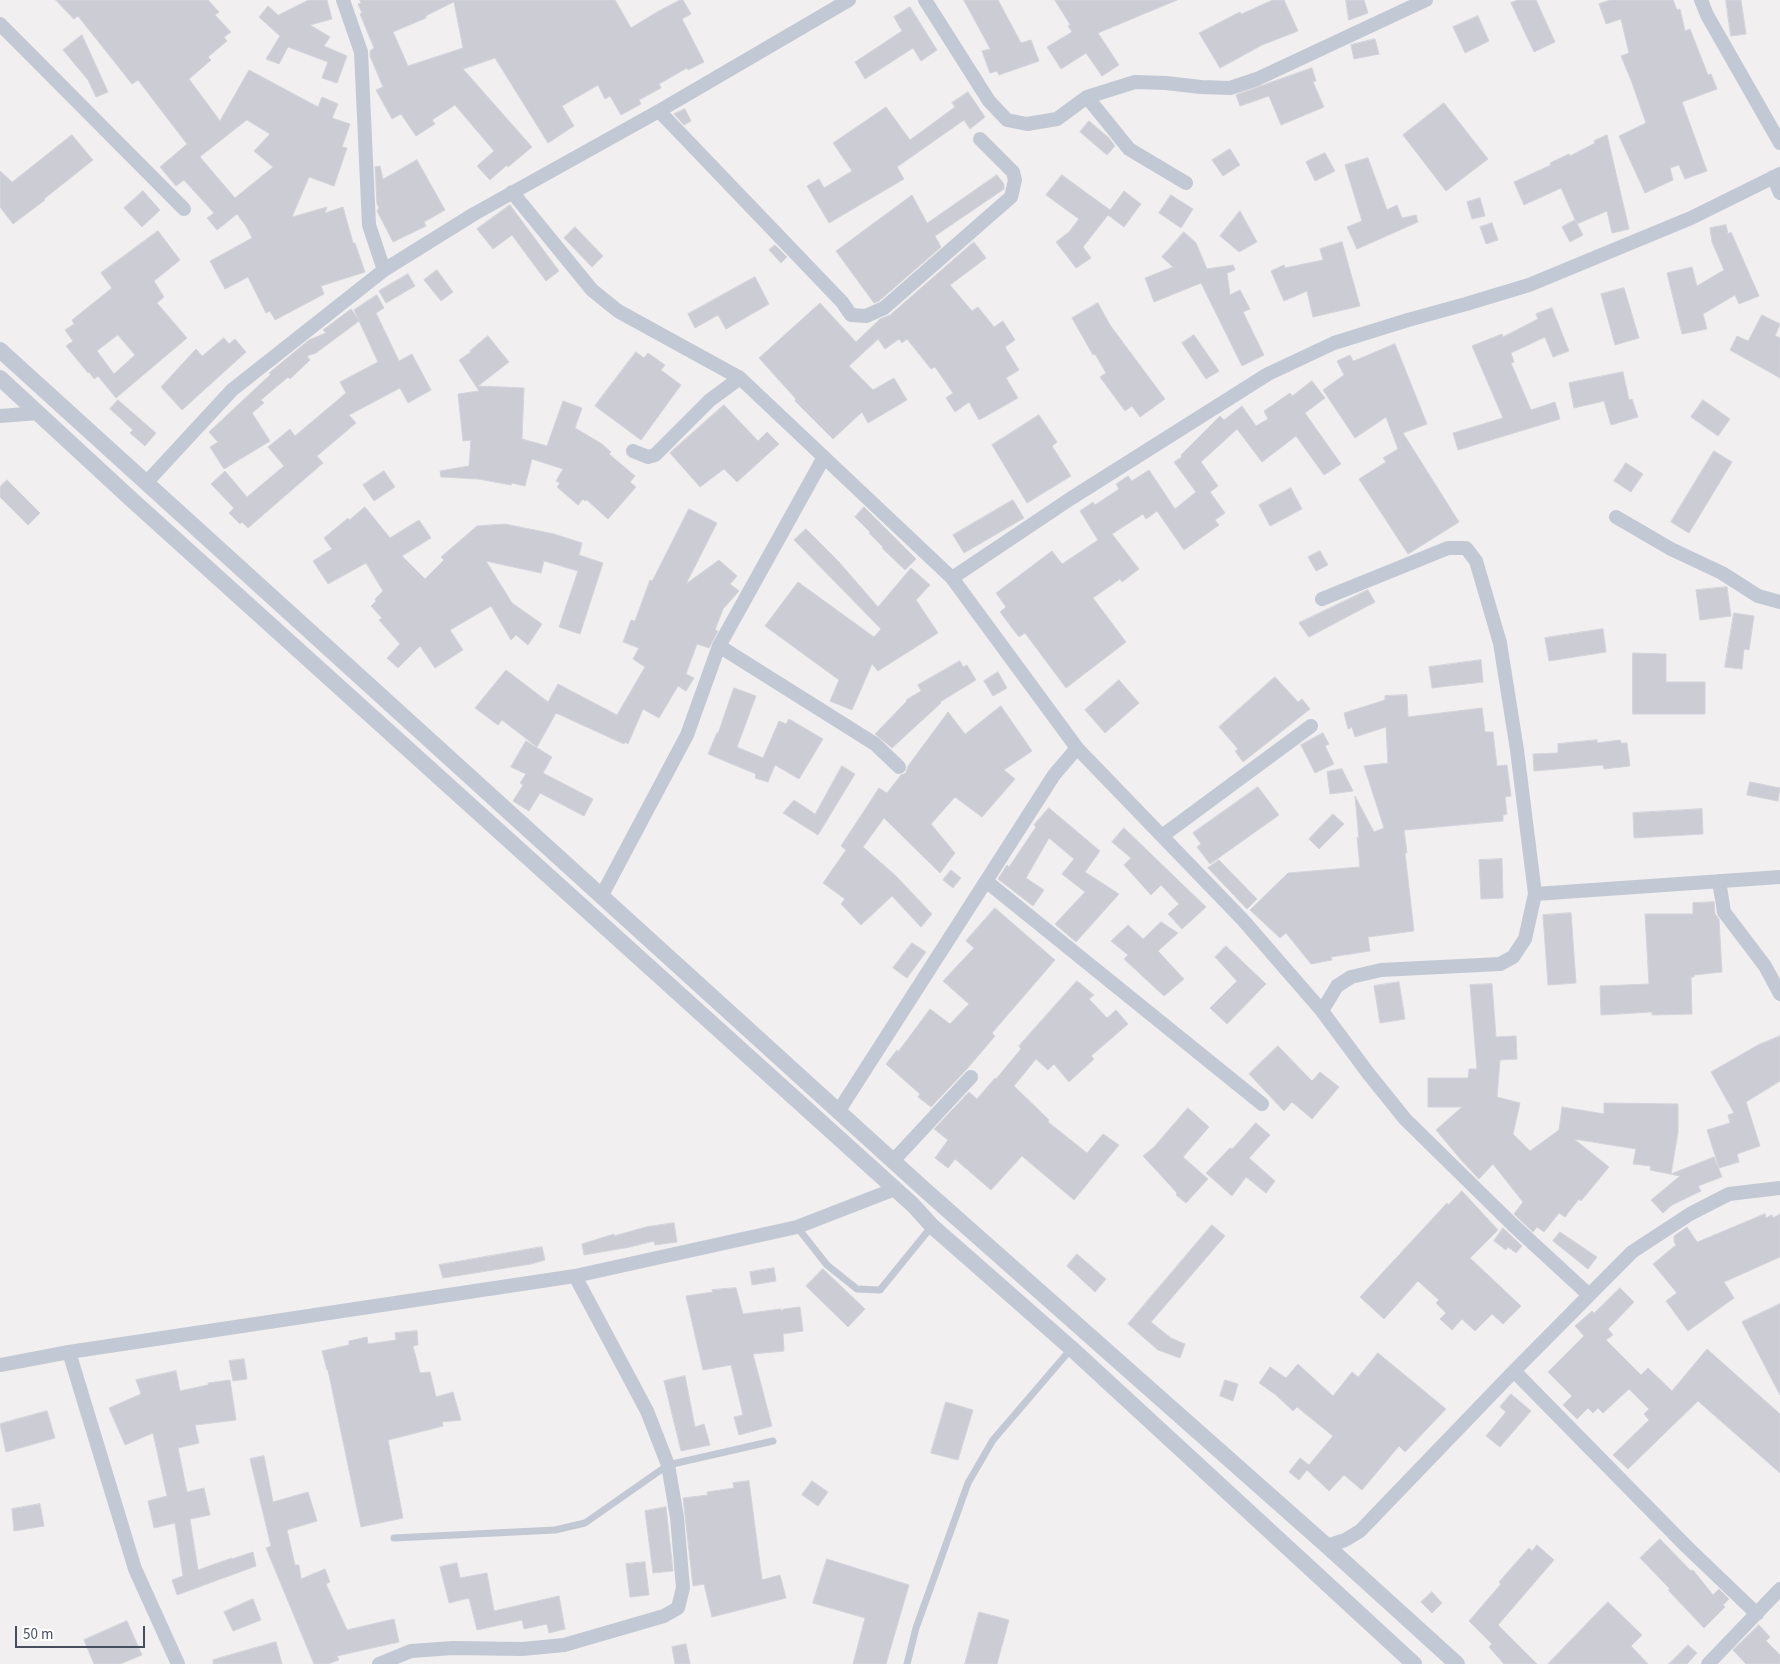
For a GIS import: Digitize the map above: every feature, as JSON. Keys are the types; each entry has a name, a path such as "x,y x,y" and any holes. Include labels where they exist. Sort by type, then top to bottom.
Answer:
{"street":[{"path":"343,0 361,52 369,225 384,270"},
{"path":"146,483 232,390 384,270 512,192 659,111 848,0"},
{"path":"925,0 989,101 1007,120 1027,124 1057,118 1087,97 1135,82 1166,83 1201,88 1230,88 1257,79 1426,0"},
{"path":"1701,0 1707,15 1780,142"},
{"path":"0,24 184,209"},
{"path":"1087,97 1129,149 1186,183"},
{"path":"659,111 842,302 851,315 866,316 884,308 1011,197 1015,180 1013,172 980,139"},
{"path":"952,578 1070,499 1268,374 1334,344 1408,320 1529,285 1691,218 1777,176 1780,194"},
{"path":"512,192 592,290 618,311 740,378 952,578 1077,748 1243,920 1322,1011 1405,1119 1513,1225 1588,1294"},
{"path":"0,350 602,895 838,1112 1327,1546 1457,1664"},
{"path":"0,378 138,506 895,1189 932,1226 1071,1348 1414,1664"},
{"path":"633,451 648,457 655,455 710,400 740,378"},
{"path":"0,416 38,413"},
{"path":"602,895 687,735 720,646 824,457"},
{"path":"1616,517 1671,549 1722,573 1758,596 1780,602"},
{"path":"1322,599 1448,548 1466,548 1476,561 1500,643 1517,750 1535,894 1525,939 1513,958 1500,964 1381,970 1351,977 1337,986 1322,1011"},
{"path":"720,646 875,744 899,767"},
{"path":"1162,836 1311,726"},
{"path":"838,1112 1054,775 1077,748"},
{"path":"1535,894 1780,877"},
{"path":"1719,881 1724,912 1765,966 1780,994"},
{"path":"986,882 1262,1104"},
{"path":"893,1161 972,1077"},
{"path":"1327,1546 1345,1540 1360,1531 1588,1294 1632,1252 1690,1214 1730,1194 1780,1188"},
{"path":"0,1365 68,1352 575,1276 797,1227 895,1189"},
{"path":"379,1664 411,1650 453,1648 522,1649 564,1645 664,1616 678,1608 684,1588 668,1465 647,1411 575,1276"},
{"path":"68,1352 135,1569 178,1664"},
{"path":"1514,1370 1680,1540 1757,1614"},
{"path":"1708,1664 1780,1589"}],"lane":[{"path":"797,1227 827,1265 857,1288 880,1290 932,1226"},
{"path":"907,1664 916,1628 968,1483 993,1440 1071,1348"},
{"path":"394,1538 555,1530 585,1524 668,1465 773,1441"}],"building":[{"path":"56,0 208,0 219,12 215,15 231,32 224,37 227,41 208,57 211,60 189,79 220,121 249,70 318,107 322,97 338,104 332,118 350,124 342,147 347,148 334,186 309,177 292,217 327,207 325,213 343,207 353,243 355,243 365,272 321,286 324,294 275,320 270,311 266,313 248,277 225,289 210,261 252,238 246,226 237,214 217,230 207,218 214,213 184,180 176,186 160,167 187,144 138,80 132,84 78,16 74,19","holes":["247,120 270,134 254,151 273,167 235,198 200,157"]},
{"path":"309,0 327,0 332,19 310,25 330,37 324,46 347,56 337,83 322,78 328,62 288,47 279,64 266,59 280,36 259,17 268,6 278,15"},
{"path":"360,0 615,0 631,28 657,12 683,0 691,14 682,19 704,62 688,70 687,68 659,84 661,88 639,100 641,104 621,115 610,96 605,99 598,85 562,106 574,126 548,143 495,58 463,69 532,147 490,180 477,166 494,151 455,105 432,120 435,124 416,136 401,114 392,119 376,90 383,87 370,56 370,51 374,48 360,14 362,13 358,4 361,3","holes":["454,2 463,48 408,66 393,32 426,18 426,16"]},
{"path":"964,0 998,0 1021,43 1031,40 1039,61 999,75 997,71 990,73 982,51 990,49"},
{"path":"1055,0 1177,0 1098,33 1119,65 1102,76 1086,53 1061,69 1047,47 1072,32 1068,26 1070,25"},
{"path":"1273,0 1284,0 1298,31 1262,45 1220,68 1199,33 1240,12 1241,14"},
{"path":"1346,0 1364,0 1368,13 1349,20"},
{"path":"1518,0 1536,0 1555,42 1534,52 1511,3"},
{"path":"1611,0 1673,0 1677,10 1680,9 1685,31 1690,29 1708,75 1711,74 1717,89 1682,102 1707,171 1685,179 1679,165 1670,168 1673,180 1645,193 1619,136 1646,123 1621,56 1629,53 1621,19 1606,24 1599,4"},
{"path":"1726,0 1741,0 1746,34 1731,36"},
{"path":"910,7 937,50 921,61 913,48 865,79 855,62 902,31 894,17"},
{"path":"1478,16 1489,41 1465,53 1453,27"},
{"path":"82,35 108,92 96,97 88,80 63,50"},
{"path":"1375,39 1379,54 1354,59 1351,45"},
{"path":"1312,68 1316,81 1313,82 1324,107 1281,125 1269,96 1240,106 1236,95"},
{"path":"968,92 985,117 970,129 964,120 897,167 904,179 829,223 807,186 819,179 824,188 852,171 833,143 886,107 910,140 955,107 952,103"},
{"path":"1444,103 1488,159 1446,191 1403,135"},
{"path":"685,109 691,121 684,125 674,114"},
{"path":"1089,121 1109,138 1115,146 1107,155 1080,132"},
{"path":"72,135 93,160 13,224 0,207 0,171 12,182"},
{"path":"1607,135 1629,229 1612,233 1607,211 1577,224 1561,188 1524,205 1514,182 1551,165 1550,163 1569,154 1570,156"},
{"path":"1230,149 1240,165 1223,176 1212,160"},
{"path":"1325,153 1335,171 1315,181 1306,162"},
{"path":"1368,158 1387,210 1397,205 1402,218 1416,215 1418,222 1357,249 1347,227 1362,221 1345,165"},
{"path":"417,160 445,210 424,222 426,226 393,242 377,211 379,208 377,204 375,167 380,166 383,179"},
{"path":"997,175 1004,184 1004,189 935,236 941,247 879,301 874,303 836,251 912,195 927,223"},
{"path":"1062,175 1110,210 1124,191 1141,204 1124,227 1108,215 1083,247 1091,258 1076,268 1056,242 1069,232 1079,219 1046,195"},
{"path":"143,191 160,210 142,227 124,208"},
{"path":"1171,195 1193,209 1181,228 1159,213"},
{"path":"1480,198 1485,216 1472,219 1467,202"},
{"path":"510,205 559,271 546,281 512,235 493,249 477,229"},
{"path":"1240,211 1257,242 1239,252 1220,236"},
{"path":"1575,220 1583,235 1570,242 1562,227"},
{"path":"1492,223 1498,240 1486,244 1480,227"},
{"path":"1726,225 1728,234 1731,232 1759,296 1739,304 1735,295 1703,314 1707,329 1682,334 1667,273 1692,267 1697,286 1724,270 1712,242 1710,228"},
{"path":"575,227 603,256 592,267 564,238"},
{"path":"158,231 180,260 154,281 164,297 157,303 187,338 116,398 98,376 94,379 88,373 66,346 73,341 65,330 74,324 72,320 112,288 101,273","holes":["118,335 135,355 114,374 97,351"]},
{"path":"1184,232 1196,243 1207,269 1233,265 1235,270 1227,273 1230,295 1240,290 1250,309 1243,312 1264,355 1242,366 1201,283 1154,302 1145,278 1173,267 1162,257"},
{"path":"974,242 986,258 950,285 972,311 978,307 994,327 1003,321 1015,340 1005,347 1019,370 1006,378 1018,398 979,420 969,402 955,412 946,398 953,393 935,367 931,369 907,339 902,343 899,339 885,349 878,339 849,366 873,390 894,378 907,400 868,423 862,412 833,439 795,401 796,399 759,358 820,303 856,342 880,319 890,315"},
{"path":"1342,242 1360,306 1313,317 1307,291 1284,301 1271,271 1284,265 1285,268 1323,260 1320,249"},
{"path":"775,245 787,257 781,263 769,250"},
{"path":"437,270 453,292 441,301 424,280"},
{"path":"408,274 415,286 386,303 379,291"},
{"path":"755,277 769,304 726,329 718,315 695,328 688,314"},
{"path":"1624,288 1639,338 1615,345 1601,294"},
{"path":"377,295 384,308 376,313 399,361 412,354 431,390 408,403 400,388 349,415 356,423 317,456 323,463 248,528 242,522 240,524 229,513 234,508 211,484 225,471 247,497 284,466 268,447 290,429 295,436 346,393 340,382 378,362 359,321 316,353 307,356 310,360 290,379 288,377 261,400 264,403 252,413 270,441 224,469 210,447 218,442 209,432 271,374 269,373 309,340 326,333 323,330 351,309 359,320 354,310"},
{"path":"1098,303 1110,325 1165,399 1140,417 1132,406 1125,411 1100,377 1106,373 1095,354 1093,355 1072,318"},
{"path":"1552,308 1569,351 1553,357 1545,337 1511,353 1514,362 1511,363 1531,410 1555,402 1560,419 1458,450 1453,433 1503,418 1472,346 1502,334 1503,337 1538,319 1536,314"},
{"path":"1762,315 1780,324 1775,336 1780,338 1780,378 1730,350 1737,336 1748,341"},
{"path":"1194,335 1219,371 1206,379 1182,343"},
{"path":"488,336 509,362 478,386 524,388 522,439 547,446 563,401 582,408 575,428 602,444 611,452 609,454 635,476 630,482 636,487 608,519 587,500 583,499 578,505 557,487 560,483 556,481 563,469 532,459 525,486 478,479 441,477 440,471 469,466 471,440 463,441 458,394 479,391 459,360"},
{"path":"224,338 229,344 235,339 246,352 182,410 161,387 196,349 202,356"},
{"path":"1395,344 1427,424 1403,433 1459,522 1408,554 1359,479 1386,462 1383,458 1398,449 1386,417 1355,438 1323,390 1344,375 1337,361 1350,355 1353,361"},
{"path":"636,352 644,358 648,353 665,365 661,370 681,385 641,440 595,406"},
{"path":"1623,372 1629,400 1632,399 1638,417 1611,425 1604,401 1574,408 1569,383"},
{"path":"1312,381 1325,398 1305,413 1341,464 1324,475 1296,436 1262,462 1237,429 1201,462 1218,486 1210,492 1225,513 1215,520 1219,525 1184,550 1157,511 1146,519 1143,514 1112,534 1139,569 1122,582 1120,579 1093,598 1126,642 1066,688 1025,633 1019,637 1000,612 1006,607 996,593 1052,551 1062,564 1098,540 1080,511 1093,502 1095,505 1119,489 1116,484 1128,476 1132,481 1149,470 1175,509 1196,492 1174,462 1182,457 1181,455 1220,416 1224,420 1242,406 1256,426 1268,419 1264,411 1290,393 1292,396"},
{"path":"118,400 156,433 145,446 130,433 133,430 110,409"},
{"path":"1703,400 1730,419 1718,436 1691,417"},
{"path":"724,405 758,441 767,432 779,444 737,482 724,469 700,487 670,453"},
{"path":"1039,415 1057,442 1052,446 1071,476 1027,503 992,445"},
{"path":"1714,451 1732,462 1689,533 1671,522"},
{"path":"1626,463 1643,474 1631,492 1614,481"},
{"path":"384,471 395,487 374,501 363,485"},
{"path":"7,480 40,513 28,525 0,497 0,487"},
{"path":"1291,488 1302,509 1270,526 1259,505"},
{"path":"1013,500 1024,518 964,553 953,535"},
{"path":"365,507 390,538 419,520 431,538 402,556 425,579 444,560 441,557 477,526 505,524 554,534 582,543 579,555 603,563 580,634 559,627 578,571 544,561 541,573 486,561 512,603 542,624 528,645 516,635 511,640 491,606 450,630 463,650 435,668 420,646 398,668 387,658 400,644 379,620 382,618 371,606 383,591 366,563 328,584 313,561 332,549 324,538"},
{"path":"864,507 916,559 905,570 882,548 855,517"},
{"path":"689,509 717,523 686,584 719,560 737,576 730,584 739,591 723,609 715,630 718,631 709,648 697,644 686,674 694,678 686,691 678,686 659,718 643,709 628,744 625,742 624,744 556,713 537,747 502,720 498,725 475,708 506,670 548,702 558,684 617,715 645,667 633,659 639,648 623,642 631,620 635,621 650,580 652,581"},
{"path":"806,529 839,562 878,607 911,568 930,585 916,600 938,633 878,671 872,664 852,710 830,701 839,680 765,626 798,582 874,637 881,629 794,540"},
{"path":"1320,551 1328,565 1316,571 1308,557"},
{"path":"1727,587 1731,616 1700,620 1696,590"},
{"path":"1368,590 1375,602 1309,637 1299,623"},
{"path":"1734,613 1754,616 1749,650 1744,649 1742,669 1725,667"},
{"path":"1603,629 1606,652 1549,661 1545,638"},
{"path":"1633,653 1666,654 1666,682 1705,682 1705,714 1633,714"},
{"path":"1481,660 1483,682 1432,688 1429,667"},
{"path":"960,661 963,667 967,665 976,680 940,702 892,748 875,734 906,700 921,691 918,685"},
{"path":"998,672 1007,688 993,696 984,681"},
{"path":"1275,677 1298,702 1302,699 1310,709 1243,762 1235,751 1238,749 1219,727"},
{"path":"1119,680 1139,703 1105,733 1085,710"},
{"path":"734,688 756,696 737,747 763,758 779,721 786,724 789,719 823,739 799,779 775,765 768,782 755,778 756,774 708,754 718,733"},
{"path":"1407,695 1408,717 1482,708 1485,732 1493,732 1497,766 1507,765 1511,796 1505,797 1507,814 1503,815 1503,821 1404,830 1414,931 1368,937 1370,951 1331,957 1332,960 1311,964 1286,933 1280,938 1250,910 1288,873 1360,867 1355,796 1374,832 1384,828 1364,766 1388,763 1386,727 1355,737 1352,727 1348,729 1344,713 1385,700 1385,696"},
{"path":"1001,706 1032,751 1004,770 1015,779 982,817 955,797 931,824 955,853 940,873 884,818 863,847 895,875 932,914 921,927 892,896 861,925 841,904 845,899 823,883 846,850 841,846 879,788 887,793 901,775 906,773 908,766 948,712 965,734"},
{"path":"1323,733 1329,744 1325,746 1334,764 1315,773 1301,745"},
{"path":"1597,740 1597,743 1620,740 1621,743 1627,743 1630,766 1604,769 1603,765 1534,771 1533,754 1558,753 1558,744"},
{"path":"526,741 552,757 543,773 593,799 584,816 540,793 529,811 513,801 523,785 520,783 526,774 511,767"},
{"path":"842,766 855,774 818,835 783,813 794,800 815,814"},
{"path":"1342,769 1353,791 1330,794 1327,772"},
{"path":"1750,782 1780,788 1778,801 1747,795"},
{"path":"1258,787 1279,815 1210,864 1197,847 1201,844 1193,833"},
{"path":"1049,808 1100,851 1085,872 1119,894 1076,942 1055,924 1085,892 1062,874 1074,859 1049,838 1026,878 1044,890 1033,906 998,879 1007,865 1009,867 1036,827 1034,825"},
{"path":"1702,809 1703,834 1634,838 1633,813"},
{"path":"1333,814 1344,824 1319,849 1309,839"},
{"path":"1124,828 1206,907 1182,929 1168,914 1179,904 1161,885 1151,895 1124,865 1131,858 1112,842"},
{"path":"1502,859 1503,898 1481,899 1479,860"},
{"path":"1219,860 1257,899 1247,909 1208,868"},
{"path":"951,870 961,878 953,888 943,880"},
{"path":"1714,902 1715,914 1719,919 1722,972 1691,977 1692,1014 1652,1015 1652,1012 1601,1015 1600,986 1649,984 1645,914 1693,914 1693,903"},
{"path":"995,908 1055,960 992,1033 995,1036 931,1107 918,1097 920,1094 886,1064 897,1050 898,1052 930,1009 950,1024 969,1004 943,981 974,948 966,941"},
{"path":"1571,913 1576,983 1548,985 1543,915"},
{"path":"1161,922 1178,933 1158,951 1184,979 1164,996 1124,959 1128,955 1111,941 1128,925 1143,939"},
{"path":"912,943 926,952 907,978 893,968"},
{"path":"1226,946 1266,984 1227,1024 1210,1008 1237,981 1215,957"},
{"path":"1077,981 1094,995 1089,999 1107,1018 1116,1010 1128,1024 1091,1056 1094,1059 1069,1082 1054,1064 1048,1070 1036,1059 1014,1086 1049,1120 1048,1122 1087,1153 1103,1134 1119,1145 1074,1200 1022,1156 991,1190 955,1159 948,1168 935,1158 948,1140 934,1129 969,1092 977,1099 1021,1049 1019,1046"},
{"path":"1399,982 1405,1019 1380,1023 1374,986"},
{"path":"1492,984 1496,1037 1516,1036 1517,1059 1500,1060 1497,1097 1520,1103 1513,1134 1530,1151 1559,1130 1562,1107 1604,1114 1604,1103 1678,1104 1678,1132 1671,1174 1714,1157 1722,1177 1698,1186 1701,1191 1672,1205 1663,1213 1651,1200 1680,1176 1650,1170 1651,1166 1633,1164 1636,1149 1574,1139 1609,1167 1565,1217 1559,1213 1544,1232 1537,1227 1533,1232 1514,1214 1523,1202 1493,1164 1479,1179 1436,1130 1462,1107 1428,1107 1428,1078 1468,1078 1469,1069 1477,1069 1470,985"},
{"path":"1780,1036 1780,1081 1746,1102 1760,1146 1737,1154 1739,1162 1719,1168 1707,1130 1730,1123 1728,1115 1734,1113 1711,1072 1758,1045"},
{"path":"1278,1046 1312,1081 1320,1072 1339,1087 1312,1119 1292,1102 1284,1111 1249,1074"},
{"path":"1188,1108 1209,1127 1183,1157 1208,1179 1186,1203 1176,1195 1177,1193 1143,1156 1154,1147"},
{"path":"1256,1123 1270,1135 1249,1158 1275,1181 1266,1193 1246,1177 1232,1196 1206,1173"},
{"path":"1462,1191 1498,1230 1470,1258 1521,1306 1503,1324 1492,1314 1475,1331 1462,1319 1452,1330 1440,1319 1446,1313 1436,1303 1439,1300 1418,1281 1384,1319 1360,1297 1447,1203 1448,1205"},
{"path":"1765,1214 1766,1218 1772,1215 1773,1218 1780,1214 1780,1257 1724,1282 1734,1298 1688,1331 1666,1301 1677,1293 1653,1264 1676,1245 1674,1236 1687,1227 1697,1242"},
{"path":"674,1223 677,1242 655,1245 654,1241 584,1255 582,1244 614,1234 614,1236 646,1227"},
{"path":"1212,1225 1225,1236 1151,1322 1171,1338 1185,1344 1180,1358 1158,1350 1128,1324"},
{"path":"1503,1228 1522,1246 1516,1253 1508,1247 1506,1250 1494,1241"},
{"path":"1560,1232 1597,1257 1588,1269 1553,1241"},
{"path":"542,1247 545,1260 531,1264 443,1278 439,1265"},
{"path":"1077,1254 1106,1279 1095,1292 1067,1266"},
{"path":"774,1268 776,1281 752,1285 750,1272"},
{"path":"823,1269 865,1309 848,1327 806,1286"},
{"path":"736,1288 743,1314 781,1309 781,1311 800,1307 803,1331 783,1334 784,1351 753,1354 772,1426 739,1435 734,1417 743,1415 731,1365 703,1370 686,1296 713,1292 712,1290"},
{"path":"1620,1288 1634,1302 1608,1329 1613,1335 1606,1340 1641,1375 1648,1368 1672,1391 1707,1349 1780,1414 1780,1473 1698,1401 1628,1469 1613,1455 1649,1420 1644,1414 1649,1409 1629,1389 1603,1413 1598,1408 1593,1413 1588,1408 1577,1419 1563,1405 1572,1396 1548,1372 1584,1336 1575,1326 1592,1311 1594,1313"},
{"path":"1780,1304 1780,1395 1742,1322"},
{"path":"417,1331 418,1345 413,1346 420,1373 430,1372 436,1397 453,1392 461,1420 442,1422 443,1426 388,1440 403,1518 361,1527 328,1370 322,1351 349,1345 349,1341 367,1337 368,1344 396,1340 395,1333"},
{"path":"1378,1353 1446,1409 1405,1452 1399,1446 1362,1490 1344,1475 1329,1491 1307,1470 1299,1480 1289,1472 1300,1458 1309,1465 1333,1436 1297,1407 1293,1411 1276,1395 1259,1383 1270,1367 1286,1378 1298,1364 1333,1396 1352,1372 1358,1377"},
{"path":"244,1359 247,1379 233,1381 229,1361"},
{"path":"176,1371 180,1391 208,1385 208,1383 230,1380 236,1420 195,1425 199,1443 178,1448 187,1492 204,1488 210,1515 190,1519 198,1570 253,1552 256,1566 177,1595 172,1580 183,1576 175,1523 154,1528 148,1501 167,1496 153,1433 125,1445 109,1408 141,1394 136,1380"},
{"path":"685,1376 695,1427 704,1424 710,1445 681,1451 664,1381"},
{"path":"1225,1380 1238,1384 1233,1401 1220,1396"},
{"path":"1511,1394 1531,1411 1500,1447 1486,1436 1506,1412 1500,1407"},
{"path":"946,1402 973,1410 958,1460 931,1453"},
{"path":"47,1411 55,1438 6,1452 0,1424"},
{"path":"264,1456 273,1502 308,1492 317,1521 287,1530 295,1565 299,1565 301,1579 325,1569 330,1582 326,1584 347,1630 394,1619 399,1642 337,1656 339,1660 328,1664 314,1664 266,1548 271,1546 250,1459"},
{"path":"749,1481 762,1580 780,1575 786,1598 712,1617 704,1584 693,1586 683,1498 708,1495 707,1492 734,1488 733,1483"},
{"path":"812,1481 828,1492 818,1506 802,1495"},
{"path":"40,1504 44,1526 14,1531 12,1509"},
{"path":"666,1507 673,1571 653,1573 645,1511"},
{"path":"1660,1539 1691,1571 1693,1570 1713,1595 1719,1589 1729,1599 1723,1605 1725,1607 1704,1628 1640,1558"},
{"path":"1537,1545 1554,1560 1498,1625 1537,1664 1504,1664 1489,1647 1492,1644 1469,1621 1501,1584 1499,1582 1529,1548 1532,1551"},
{"path":"827,1559 909,1585 886,1664 853,1664 865,1618 813,1603"},
{"path":"645,1562 649,1595 630,1597 626,1564"},
{"path":"457,1563 460,1578 487,1573 494,1611 559,1596 565,1629 549,1633 547,1624 524,1629 522,1620 477,1630 469,1598 449,1603 440,1567"},
{"path":"1432,1592 1442,1603 1432,1613 1421,1602"},
{"path":"253,1599 261,1620 233,1631 224,1612"},
{"path":"1608,1602 1642,1635 1631,1646 1648,1664 1548,1664"},
{"path":"979,1612 1009,1620 997,1664 965,1664"},
{"path":"127,1621 142,1655 120,1664 94,1664 84,1640"},
{"path":"1759,1625 1770,1637 1766,1641 1780,1655 1780,1664 1746,1664 1733,1650"},
{"path":"276,1642 282,1664 213,1664 213,1660"},
{"path":"686,1644 690,1664 675,1664 672,1647"},
{"path":"1688,1645 1697,1653 1687,1664 1669,1664"}]}
